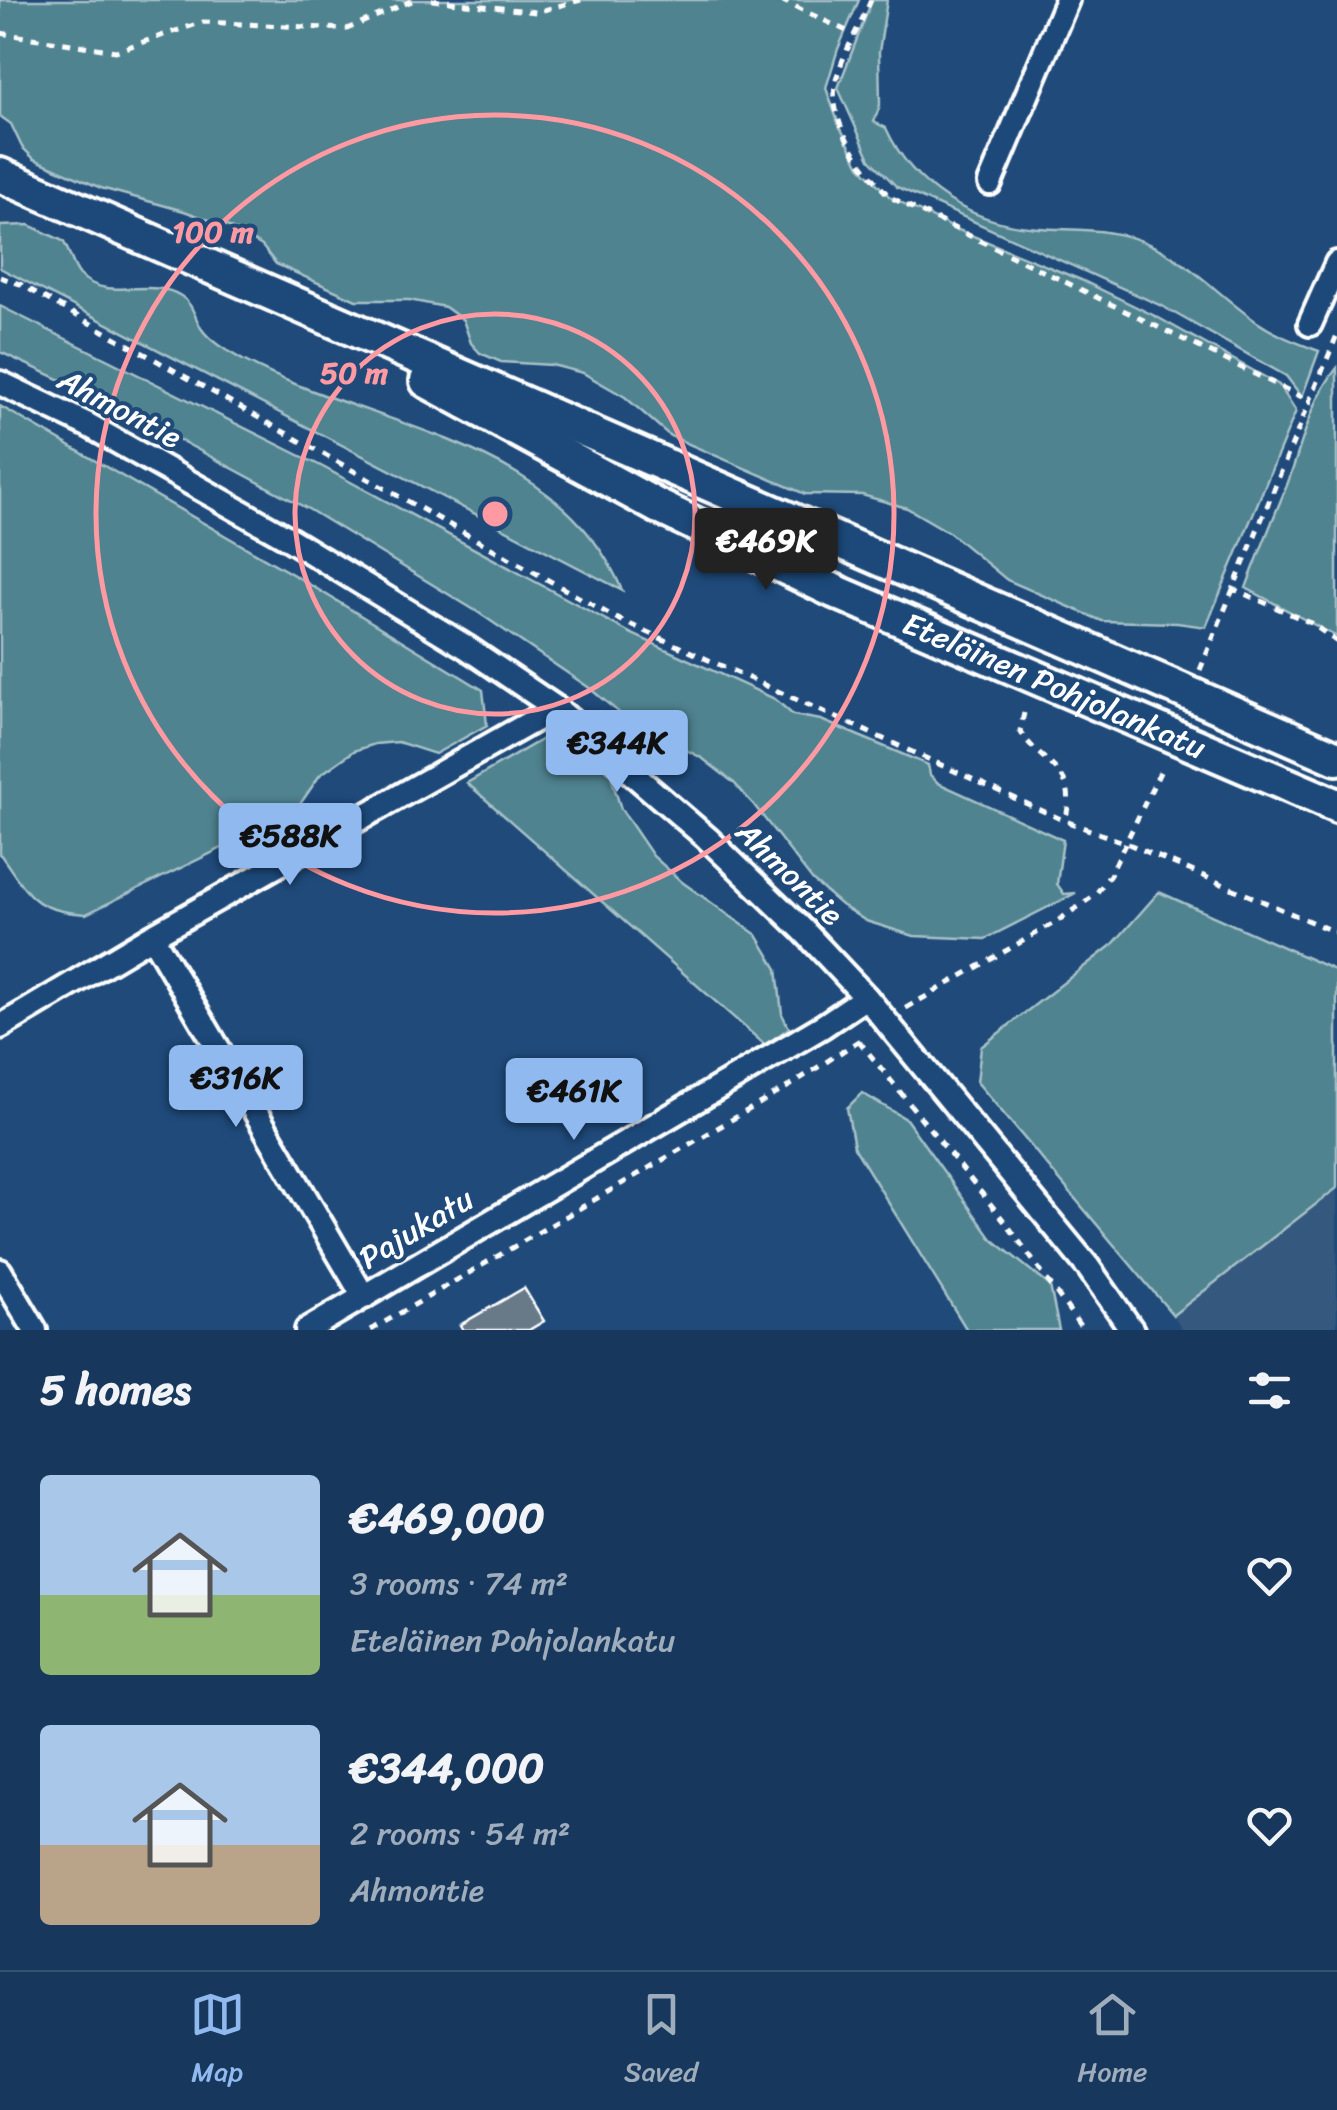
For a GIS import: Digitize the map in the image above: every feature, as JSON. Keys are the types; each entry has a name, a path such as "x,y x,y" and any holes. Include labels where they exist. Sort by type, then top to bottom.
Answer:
{"main road":[{"name":"Eteläinen Pohjolankatu","path":"0,175 1337,758"},
{"name":"Eteläinen Pohjolankatu","path":"243,281 657,506 834,591 1337,806"}],"street":[{"path":"990,184 1068,0"},
{"path":"1310,324 1337,263"},
{"name":"Ahmontie","path":"0,384 88,425 286,537 556,708 708,838 804,930 866,997 1088,1267 1132,1330"},
{"path":"0,1027 152,936 556,708"},
{"path":"152,936 364,1297"},
{"name":"Pajukatu","path":"307,1330 866,997"},
{"path":"0,1271 35,1330"}],"path":[{"path":"0,32 116,51 203,22 347,29 414,0"},
{"path":"432,0 536,12 581,0"},
{"path":"781,0 856,36"},
{"path":"870,0 836,82 836,102 843,130 860,166 890,197 1302,398"},
{"path":"0,276 616,618 1065,822 1126,843 1337,933"},
{"path":"1197,679 1337,335"},
{"path":"1231,588 1311,624 1337,642"},
{"path":"1024,713 1020,731 1064,777 1070,792 1065,822"},
{"path":"898,1013 1056,922 1095,895 1110,875 1163,766"},
{"path":"371,1330 786,1088 872,1032"},
{"path":"859,1041 1009,1227 1083,1330"}],"shaded area":[{"path":"1337,1188 1337,1330 1182,1330 1173,1315"}],"green space":[{"path":"0,0 859,0 826,88 860,166 890,197 1157,317 1279,385 1296,411 1206,627 1102,621 1007,580 950,533 907,508 862,495 805,494 670,436 625,397 583,373 552,365 501,362 480,353 471,343 463,320 445,307 409,300 356,300 276,264 262,246 229,227 101,188 34,159 22,147 11,124 0,116"},
{"path":"872,0 887,0 879,52 880,105 874,122 886,128 912,168 929,185 947,199 990,219 1038,228 1110,233 1137,239 1166,253 1264,327 1319,351 1302,397 1286,376 1162,306 897,187 870,159 838,88"},
{"path":"29,225 63,241 77,271 91,283 116,289 156,288 181,296 209,338 243,360 508,468 554,499 593,539 622,590 0,268 0,226"},
{"path":"0,306 321,466 632,634 775,699 793,715 821,720 928,765 930,775 938,783 1063,840 1057,884 1064,894 1076,893 985,939 914,936 866,921 813,881 754,805 702,758 657,744 588,687 476,611 310,510 109,402 0,352"},
{"path":"1337,368 1337,637 1246,588 1313,409"},
{"path":"0,406 299,578 483,690 487,725 435,754 398,742 354,751 320,775 294,813 86,914 43,904 26,890 0,854"},
{"path":"558,730 609,770 621,809 653,856 682,882 757,935 777,969 782,1014 789,1028 765,1045 467,783"},
{"path":"1159,892 1337,971 1337,1188 1173,1315 977,1082 981,1047 1113,944"},
{"path":"862,1093 906,1119 992,1239 1050,1286 1059,1330 967,1330 854,1147 847,1108"}],"building":[{"path":"524,1288 544,1321 529,1330 463,1330 460,1325"}]}
